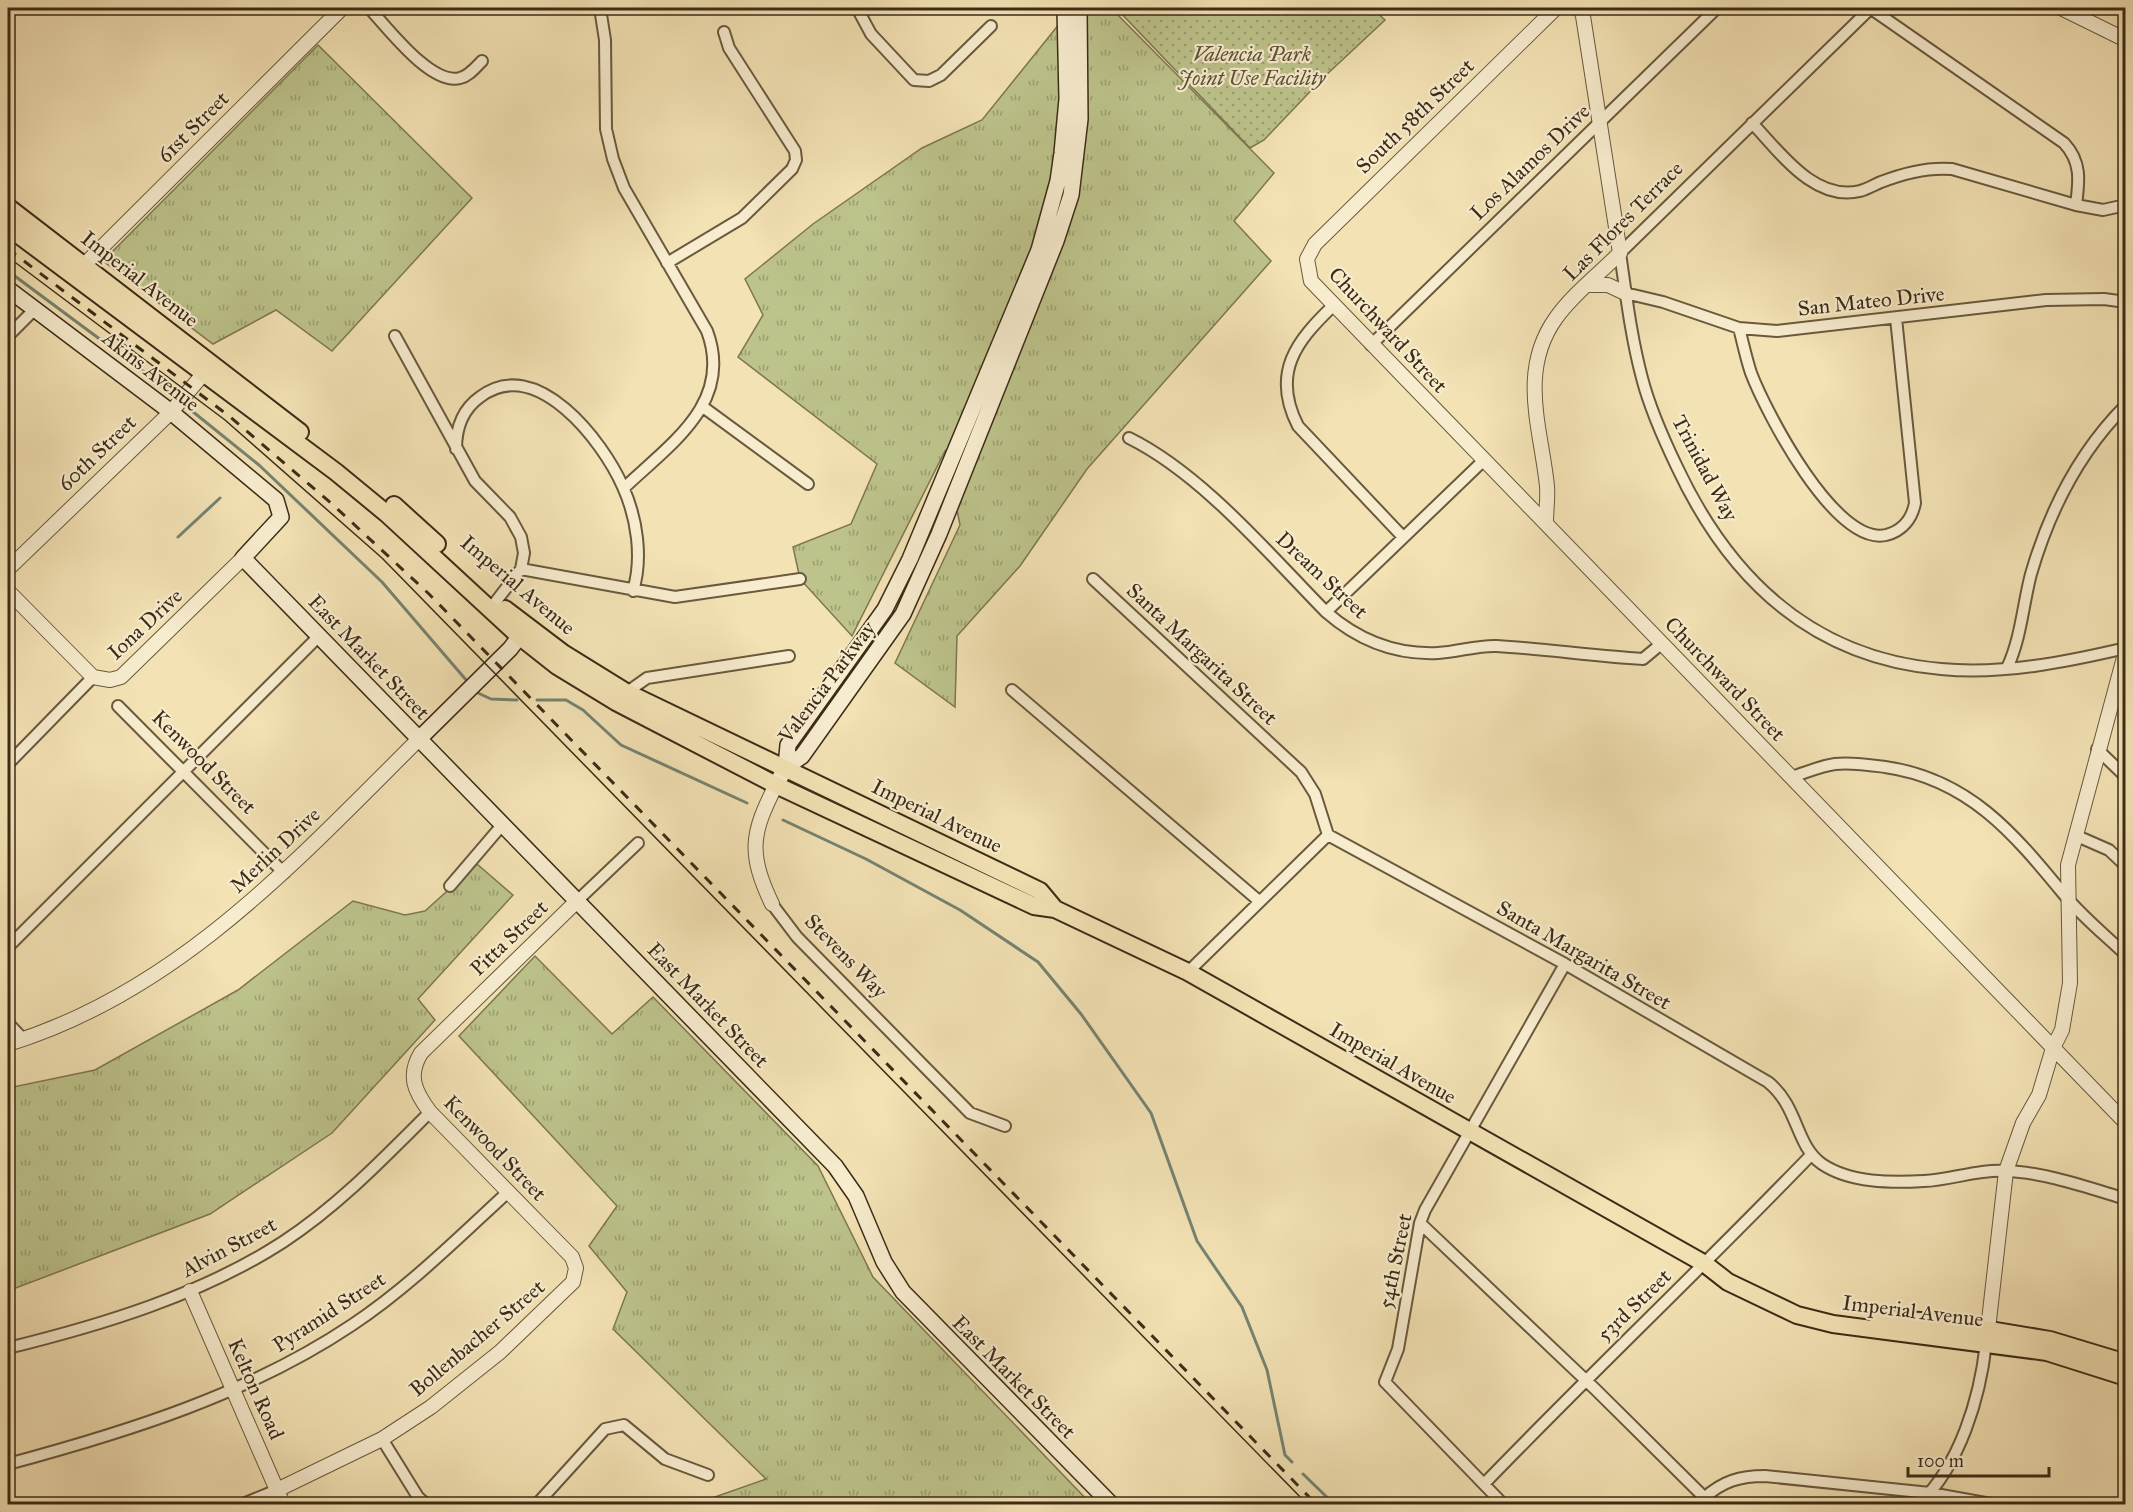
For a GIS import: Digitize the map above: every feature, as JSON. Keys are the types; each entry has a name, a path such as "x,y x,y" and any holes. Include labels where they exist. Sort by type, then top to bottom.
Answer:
{"main road":[{"name":"Valencia Parkway","path":"786,767 788,745 885,609 895,589 1040,248 1058,181 1062,153 1067,99 1065,8"},
{"name":"Valencia Parkway","path":"786,767 802,756 903,614 939,534 1056,241 1071,195 1080,119 1079,8"},
{"name":"Imperial Avenue","path":"8,207 79,270 208,369 387,514 494,606 557,666 621,697 786,767 1040,891 1055,909"},
{"name":"Imperial Avenue","path":"8,227 79,270"},
{"name":"Akins Avenue","path":"8,289 171,412 265,492"},
{"name":"Iona Drive","path":"243,558 281,516 276,500 265,492"},
{"name":"East Market Street","path":"243,558 835,1166 856,1196 884,1262 903,1292 1111,1504"},
{"name":"Merlin Drive","path":"419,739 510,649 523,632"},
{"name":"Imperial Avenue","path":"621,697 776,785 1034,906 1055,909 1188,972 1705,1264 1728,1282 1797,1315 1833,1324 2050,1340 2126,1363"},
{"name":"Stevens Way","path":"776,785 786,767"},
{"name":"Imperial Avenue","path":"1987,1336 2126,1377"}],"street":[{"name":"61st Street","path":"79,270 342,8"},
{"path":"369,8 417,58 441,77 460,78 470,74 482,61"},
{"path":"600,8 605,40 606,129 612,159 624,188 707,331 714,364 711,386 702,407 687,427 624,488"},
{"path":"857,8 871,34 915,80 929,81 941,75 991,26"},
{"name":"South 58th Street","path":"1307,259 1315,244 1556,8"},
{"name":"Trinidad Way","path":"1580,8 1642,378 1655,420 1693,500 1726,549 1754,584 1801,622 1827,638 1861,652 1900,663 1942,669 2007,668 2055,664 2126,649"},
{"name":"Los Alamos Drive","path":"1371,345 1716,8"},
{"path":"1870,8 2064,144 2074,157 2079,172 2076,206"},
{"name":"Las Flores Terrace","path":"1546,523 1547,488 1533,398 1534,374 1539,350 1549,328 1563,309 1870,8"},
{"path":"2061,8 2126,40"},
{"path":"667,262 742,218 792,169 796,160 795,151 729,48 724,32"},
{"path":"1752,123 1800,173 1820,187 1832,190 1860,191 1915,171 1939,168 1952,169 2076,206 2103,210 2126,205"},
{"name":"Churchward Street","path":"1307,259 1311,280 1371,345 2126,1123"},
{"path":"1589,285 1608,285 1626,293"},
{"name":"San Mateo Drive","path":"1626,293 1663,302 1739,328 1777,331 2046,300 2104,299 2126,302"},
{"path":"1334,305 1306,331 1295,348 1287,378 1290,408 1298,426 1402,536"},
{"path":"8,336 35,309"},
{"path":"1739,328 1750,372 1802,468 1819,491 1852,525 1868,534 1881,535 1895,531 1907,523 1915,503 1896,318"},
{"path":"394,336 476,481 510,517 519,530 524,553 520,569 494,606"},
{"name":"60th Street","path":"8,569 171,412 208,369"},
{"path":"456,449 459,424 472,403 493,389 510,385 526,386 549,396 591,436 607,456 624,488 633,518 637,545 637,569 633,591"},
{"path":"2007,668 2031,573 2073,471 2110,421 2126,405"},
{"path":"702,407 808,484"},
{"name":"Dream Street","path":"1129,438 1145,446 1210,495 1326,612 1344,628 1366,640 1416,652 1439,653 1494,646 1643,659 1661,644"},
{"path":"1326,612 1402,536 1483,461"},
{"name":"Iona Drive","path":"8,764 93,677 110,680 121,677 243,558"},
{"path":"520,569 675,597 800,579"},
{"name":"Santa Margarita Street","path":"1093,579 1301,772 1315,794 1329,835 1564,964 1768,1082 1780,1092 1790,1107 1811,1155"},
{"path":"8,591 93,677"},
{"path":"8,947 319,636"},
{"path":"1919,1504 1930,1493 1950,1461 1970,1418 1987,1336 2006,1171 2023,1123 2039,1095 2053,1048 2062,1030 2070,982 2068,865 2077,837 2097,749 2126,649"},
{"path":"621,697 647,678 789,656"},
{"path":"1012,690 1259,901"},
{"name":"Kenwood Street","path":"118,706 284,873"},
{"name":"Merlin Drive","path":"8,1044 138,986 197,946 284,873 419,739"},
{"path":"2097,749 2126,777"},
{"path":"1791,777 1835,764 1847,764 1906,770 1958,791 1998,819 2068,899 2126,955"},
{"name":"Stevens Way","path":"776,785 755,832 756,862 772,904 797,937 970,1113 1005,1126"},
{"path":"450,886 503,824"},
{"path":"1188,972 1329,835"},
{"path":"2077,837 2109,850 2126,866"},
{"name":"Pitta Street","path":"414,1068 421,1053 638,843"},
{"name":"54th Street","path":"1484,1484 1385,1382 1398,1349 1420,1223 1564,964"},
{"path":"8,1023 23,1039"},
{"name":"Kenwood Street","path":"414,1068 414,1088 430,1112 564,1249"},
{"name":"Alvin Street","path":"8,1348 52,1337 190,1291 284,1241 351,1190 430,1112"},
{"path":"1811,1155 1832,1170 1854,1179 1924,1181 2006,1171 2080,1185 2126,1199"},
{"name":"53rd Street","path":"1484,1484 1584,1380 1705,1264 1811,1155"},
{"name":"Pyramid Street","path":"8,1464 85,1443 232,1389 288,1364 353,1324 424,1270 508,1192"},
{"path":"1420,1223 1707,1501 1715,1488 1740,1476 1765,1476 1930,1493 1991,1504"},
{"name":"Bollenbacher Street","path":"243,1504 382,1439 467,1380 570,1286 576,1273 576,1264 564,1249"},
{"name":"Kelton Road","path":"190,1291 283,1504"},
{"path":"537,1504 604,1429 624,1425 665,1459 708,1475"},
{"path":"382,1439 418,1497 426,1504"},
{"path":"1484,1484 1503,1504"}],"green space":[{"path":"1072,8 1111,8 1274,173 1234,221 1271,261 1087,469 1020,566 957,636 955,707 895,663 960,525 945,451 852,636 800,579 793,547 851,524 877,464 738,357 763,315 745,279 813,224 922,148 982,120"},
{"name":"Valencia Park Joint Use Facility","path":"1116,8 1372,8 1385,20 1324,77 1264,140 1250,148"},
{"path":"318,45 472,198 332,351 276,310 213,344 103,261"},
{"path":"477,864 513,895 418,999 435,1020 332,1133 210,1214 8,1291 8,1088 95,1070 238,990 353,901 405,915 425,911"},
{"path":"535,956 612,1034 653,997 818,1166 873,1277 1091,1504 695,1504 766,1479 613,1329 627,1292 589,1246 617,1206 459,1036"}],"waterway":[{"path":"8,271 171,392"},
{"path":"192,411 259,465 382,582 467,681"},
{"path":"178,537 220,498"},
{"path":"478,693 491,699 517,700"},
{"path":"537,700 566,700 583,710 621,745 747,803"},
{"path":"783,820 866,859 960,910 1038,962 1081,1014 1151,1113 1197,1241 1242,1307 1267,1370 1285,1455 1292,1462"},
{"path":"1303,1474 1334,1504"}],"tram line":[{"path":"8,257 225,420 382,558 1307,1504"}],"railway":[{"path":"8,249 229,416 331,503 429,594 1316,1504"}]}
